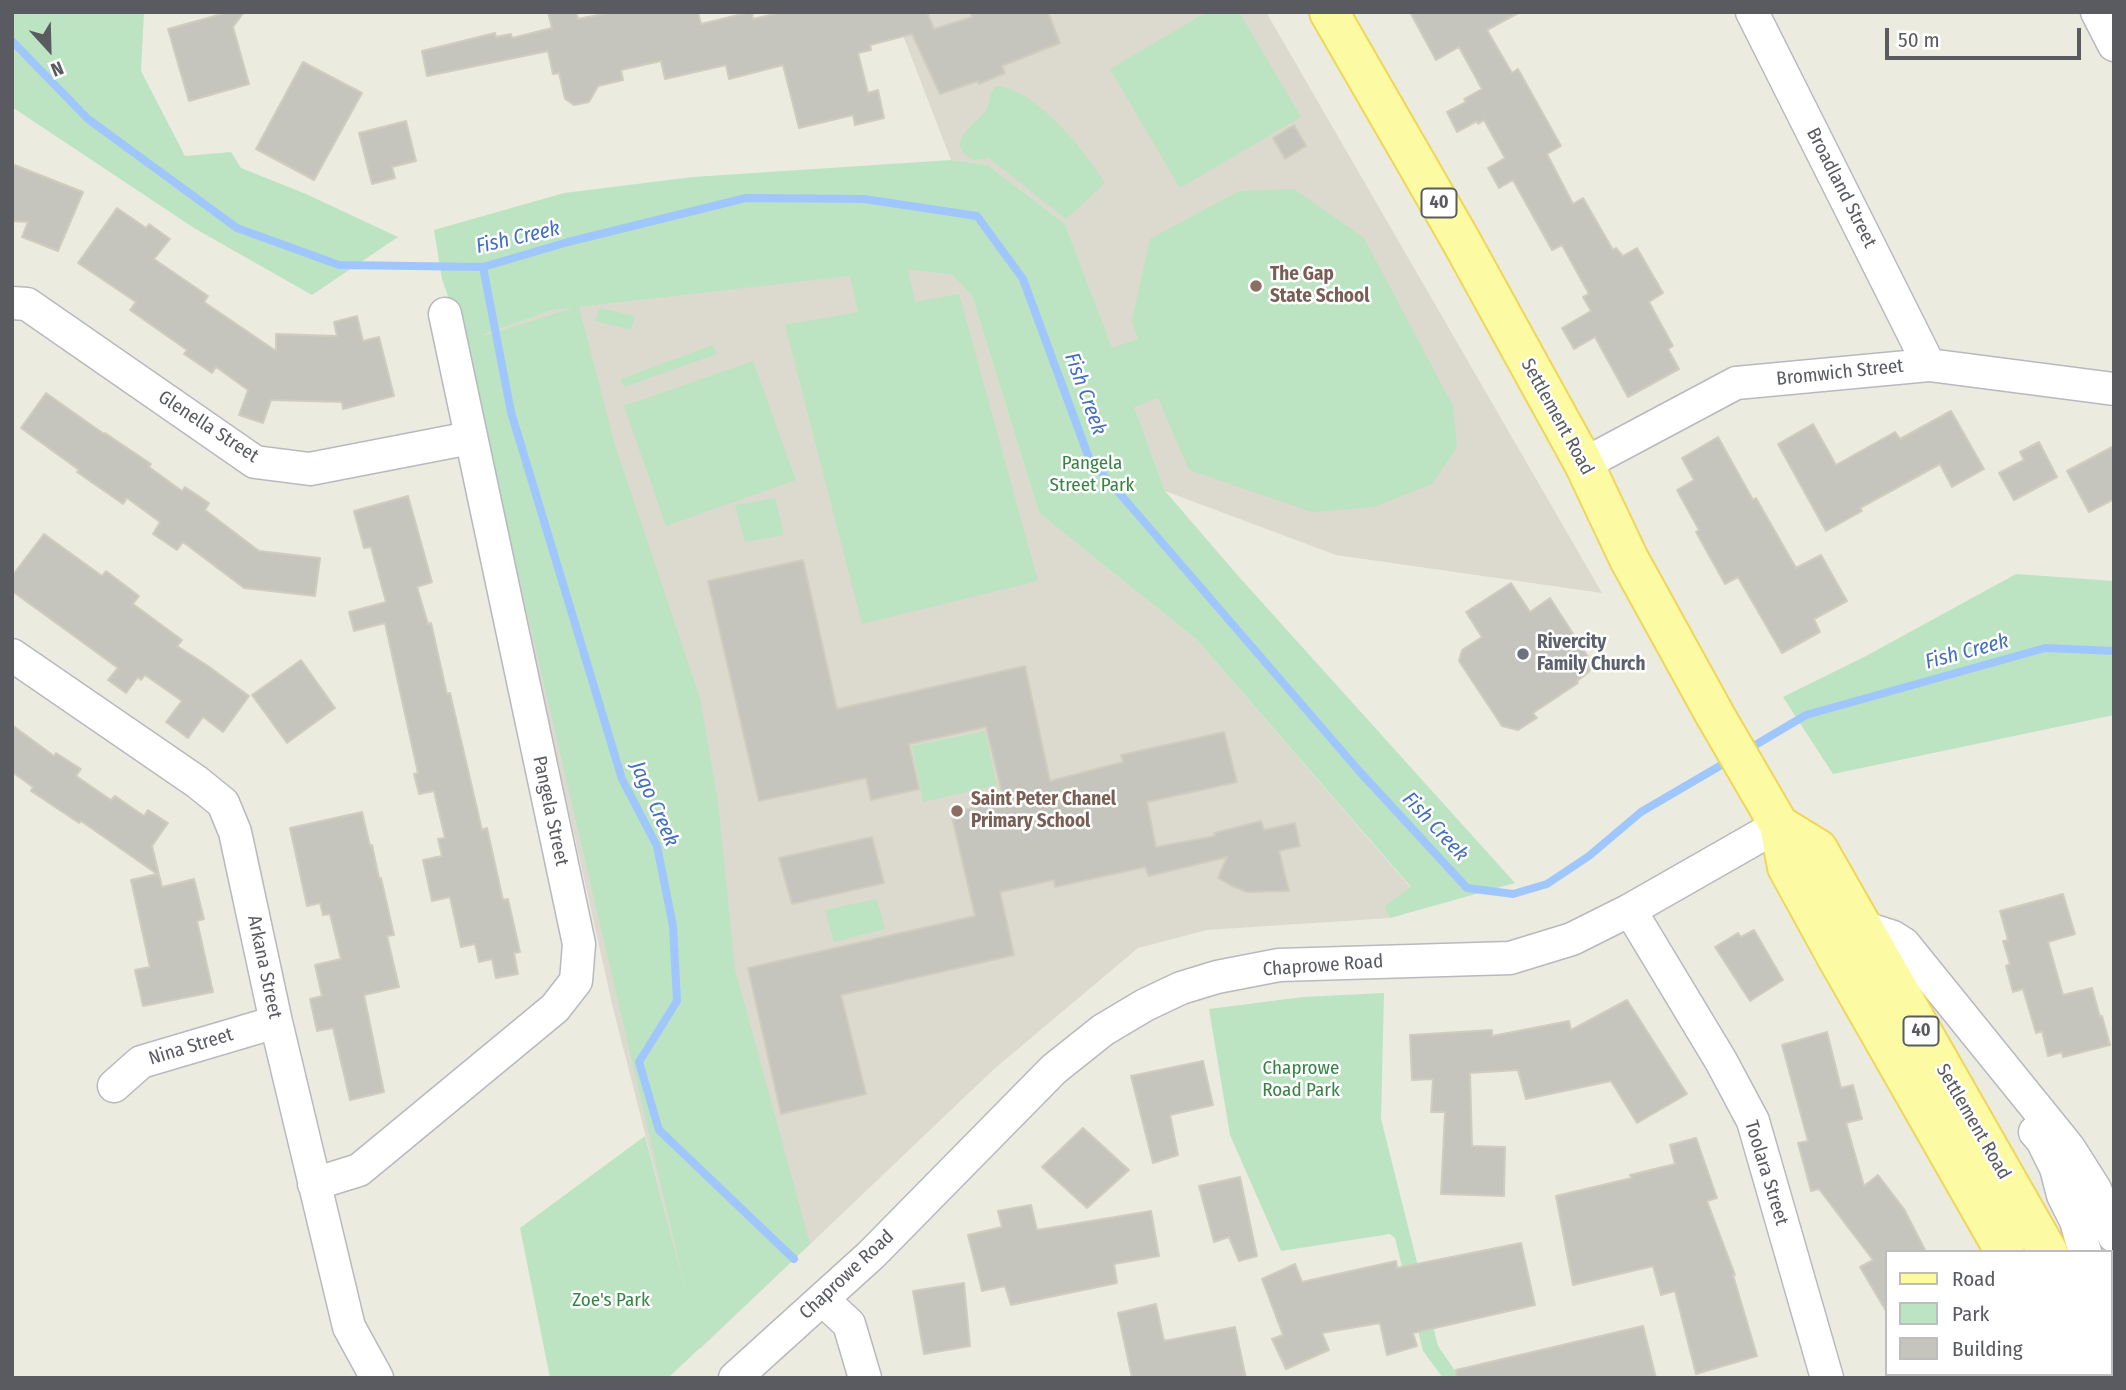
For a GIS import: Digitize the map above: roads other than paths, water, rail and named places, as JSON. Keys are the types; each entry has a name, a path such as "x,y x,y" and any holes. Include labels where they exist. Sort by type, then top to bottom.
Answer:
{"main road":[{"name":"Settlement Road","path":"1329,12 1460,239 1584,464 1629,559 1779,825 1787,867 2004,1250"},
{"name":"Settlement Road","path":"1779,825 1818,849 2047,1250"},
{"path":"1862,927 1857,941 1859,960 1928,1079 1952,1158"}],"street":[{"name":"Broadland Street","path":"1752,12 1929,365"},
{"path":"2097,12 2114,45"},
{"name":"Glenella Street","path":"12,303 27,304 255,462 310,469 470,438"},
{"name":"Pangela Street","path":"314,1184 359,1170 555,1008 576,981 579,944 445,314"},
{"name":"Bromwich Street","path":"1584,464 1736,383 1929,365 2114,389"},
{"name":"Arkana Street","path":"12,655 197,782 223,803 235,832 276,1022 349,1327 377,1378"},
{"name":"Chaprowe Road","path":"735,1378 871,1255 1054,1069 1104,1030 1145,1005 1181,988 1217,976 1279,965 1510,958 1572,939 1630,910 1779,825"},
{"name":"Toolara Street","path":"1630,910 1721,1061 1753,1121 1827,1378"},
{"path":"1862,927 1893,937 1904,944 2069,1148 2095,1189 2114,1236"},
{"name":"Nina Street","path":"114,1086 141,1062 276,1022"},
{"path":"1992,1055 2008,1097 2042,1140 2056,1168 2063,1195 2076,1221 2084,1250"},
{"path":"823,1300 849,1324 864,1378"}],"waterway":[{"name":"Fish Creek","path":"12,41 88,119 237,228 339,265 483,267 568,242 746,198 864,199 977,216 1023,279 1089,458 1360,772 1467,888 1513,894 1547,884 1589,856 1641,812 1730,760"},
{"name":"Jago Creek","path":"483,267 511,412 622,779 657,846 673,926 677,1001 639,1062 659,1130 794,1259"},
{"name":"Fish Creek","path":"1747,750 1806,715 2045,648 2114,651"}],"place":[{"name":"The Gap State School","path":"1256,286"},
{"name":"Rivercity Family Church","path":"1523,654"},
{"name":"Saint Peter Chanel Primary School","path":"957,811"}],"park label":[{"name":"Pangela Street Park","path":"1092,475"},
{"name":"Chaprowe Road Park","path":"1301,1080"},
{"name":"Zoe's Park","path":"611,1301"}]}
